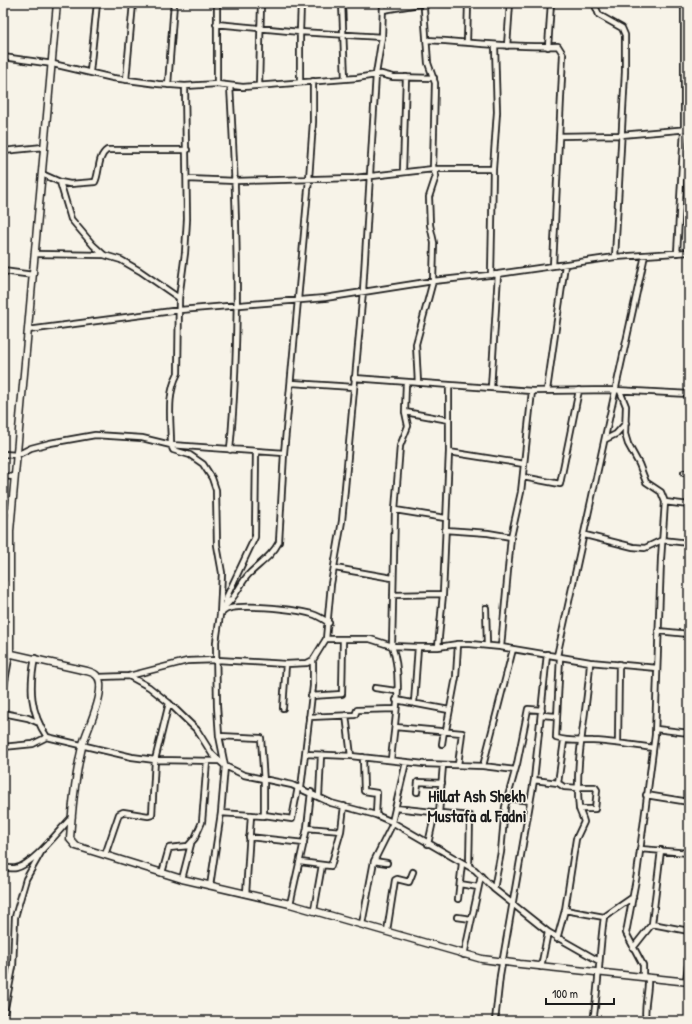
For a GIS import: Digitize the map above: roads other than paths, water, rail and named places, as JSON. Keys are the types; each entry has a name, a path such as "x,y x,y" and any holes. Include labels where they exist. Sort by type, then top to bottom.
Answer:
{"street":[{"path":"3,692 10,653 10,605 6,584 6,548 12,511 44,147 53,64 57,3"},
{"path":"90,72 97,3"},
{"path":"126,80 133,3"},
{"path":"168,85 174,3"},
{"path":"216,84 217,3"},
{"path":"259,86 261,3"},
{"path":"300,82 301,3"},
{"path":"342,3 345,79"},
{"path":"221,813 292,818 299,787 305,754 312,696 313,660 326,639 329,623 332,584 336,568 342,521 353,387 363,291 376,74 382,37 383,3"},
{"path":"383,10 425,3 424,9 428,63 434,78 433,169 436,176 429,197 430,225 434,243 433,280 416,344 418,383"},
{"path":"429,3 468,3 467,42"},
{"path":"507,46 510,3"},
{"path":"548,47 551,3"},
{"path":"594,3 598,15 624,31 625,72 615,257"},
{"path":"677,253 686,129 684,3"},
{"path":"216,24 260,30 382,37"},
{"path":"427,40 467,42 495,46 558,46 561,49 563,54 553,266"},
{"path":"491,275 493,169 497,112 495,46"},
{"path":"3,57 53,64 126,80 186,86 216,84 230,86 259,86 345,79 376,74 434,78"},
{"path":"403,171 406,77"},
{"path":"224,608 250,574 274,552 279,542 284,452 292,383 309,179 314,82"},
{"path":"186,86 187,179 185,253 179,298 178,373 171,388 170,394 171,445 173,450 190,455 203,464 215,483 217,545 222,573 220,616 217,632 218,736 225,766 221,813 210,886"},
{"path":"230,86 236,181 237,304 234,406 230,450"},
{"path":"559,136 621,135 686,129"},
{"path":"3,151 44,147"},
{"path":"42,174 60,182 70,184 95,182 101,158 103,153 107,150 186,150"},
{"path":"187,179 236,181 354,178 403,171 433,169 493,169"},
{"path":"60,182 71,219 93,245 104,255"},
{"path":"28,330 180,310 298,300 433,280 491,275 615,257 689,252"},
{"path":"35,254 104,255 121,260 140,271 179,298"},
{"path":"645,255 618,390 559,656 556,738 564,741 618,743 653,748"},
{"path":"547,390 565,265"},
{"path":"3,271 33,275"},
{"path":"491,388 498,274"},
{"path":"354,378 532,391 618,390 689,394"},
{"path":"391,760 395,727 397,660 392,646 392,578 400,446 408,426 404,412 406,382"},
{"path":"292,383 353,387"},
{"path":"438,648 443,594 445,518 449,452 449,385"},
{"path":"523,477 560,484 579,390"},
{"path":"618,390 625,400 625,434 628,444 639,464 646,482 661,492 664,502 658,631 656,730 633,897 626,933 643,965 646,977 647,997 644,1011 646,1021"},
{"path":"501,647 511,537 523,477 532,391"},
{"path":"404,412 449,420"},
{"path":"606,439 616,434 626,423"},
{"path":"3,454 17,455 31,448 50,443 95,435 142,438 171,445 230,450 284,452"},
{"path":"220,616 227,596 255,537 256,451"},
{"path":"449,452 524,464"},
{"path":"3,476 14,477"},
{"path":"664,502 689,505"},
{"path":"3,510 12,511"},
{"path":"395,510 445,518"},
{"path":"445,530 488,533 511,537"},
{"path":"585,535 633,547 645,548 662,540 689,542"},
{"path":"336,568 392,578"},
{"path":"393,595 443,594"},
{"path":"3,604 10,605"},
{"path":"224,608 284,609 312,614 329,623"},
{"path":"486,608 487,645"},
{"path":"658,631 689,634"},
{"path":"326,639 370,639 392,646 418,648 438,648 458,644 487,645 590,662 657,668"},
{"path":"312,696 342,694 343,639"},
{"path":"442,744 456,676 458,644"},
{"path":"414,703 418,648"},
{"path":"483,766 512,649"},
{"path":"3,652 36,658 88,671 98,677 129,676 172,664 217,660 286,664 301,664 313,660"},
{"path":"496,1021 503,962 534,780 547,654"},
{"path":"36,658 31,688 37,722 47,737"},
{"path":"557,939 565,910 576,839 584,822 579,809 580,741 589,690 590,662"},
{"path":"283,708 286,664"},
{"path":"618,743 620,664"},
{"path":"129,676 149,687 198,730 218,761 225,766 244,775 299,787 319,797 376,815 392,823 469,866 494,889 557,939 599,961"},
{"path":"98,677 100,686 98,697 82,746 72,817 70,839 80,848 182,879 314,910 464,955 503,962 688,982 689,956"},
{"path":"375,688 396,691"},
{"path":"396,700 449,710"},
{"path":"105,855 119,814 123,812 151,816 155,760 169,703"},
{"path":"309,717 355,715 357,710 396,709"},
{"path":"494,889 508,798 528,709 556,716"},
{"path":"3,713 28,718 37,722"},
{"path":"346,715 350,756"},
{"path":"395,727 462,733 458,765"},
{"path":"656,730 689,733"},
{"path":"218,736 260,738 264,815"},
{"path":"3,747 33,744 47,737 120,755 155,760 218,761"},
{"path":"558,783 564,741"},
{"path":"305,754 363,757 443,765 483,766 515,770"},
{"path":"319,797 321,755"},
{"path":"363,757 364,791 377,793 376,815"},
{"path":"182,879 191,843 202,822 207,761"},
{"path":"362,924 374,861 392,823 406,762"},
{"path":"428,844 437,812 442,784 443,765"},
{"path":"534,780 558,783 564,787 595,787 597,790 595,809 579,809"},
{"path":"417,792 418,782 442,784"},
{"path":"290,904 307,828 311,792"},
{"path":"646,795 689,802"},
{"path":"508,798 530,801"},
{"path":"300,862 331,866 341,831 344,806"},
{"path":"395,808 471,817 469,866"},
{"path":"246,894 251,815"},
{"path":"3,868 12,869 21,867 43,849 72,817"},
{"path":"307,828 341,831"},
{"path":"249,837 304,843"},
{"path":"162,873 169,848 185,846 191,843"},
{"path":"3,1018 13,967 15,917 26,879 43,849"},
{"path":"640,849 689,853"},
{"path":"633,948 652,924 661,850"},
{"path":"374,861 387,863"},
{"path":"458,898 462,863"},
{"path":"314,910 322,865"},
{"path":"387,931 395,880 409,882 413,872"},
{"path":"464,955 481,876"},
{"path":"460,884 478,887"},
{"path":"565,910 604,917 633,897"},
{"path":"457,917 471,919"},
{"path":"593,1021 600,972 599,961 604,917"},
{"path":"652,924 689,931"},
{"path":"541,967 548,932"}],"district":[{"name":"Hillat Ash Shekh Mustafa al Fadni","path":"477,805"}]}
